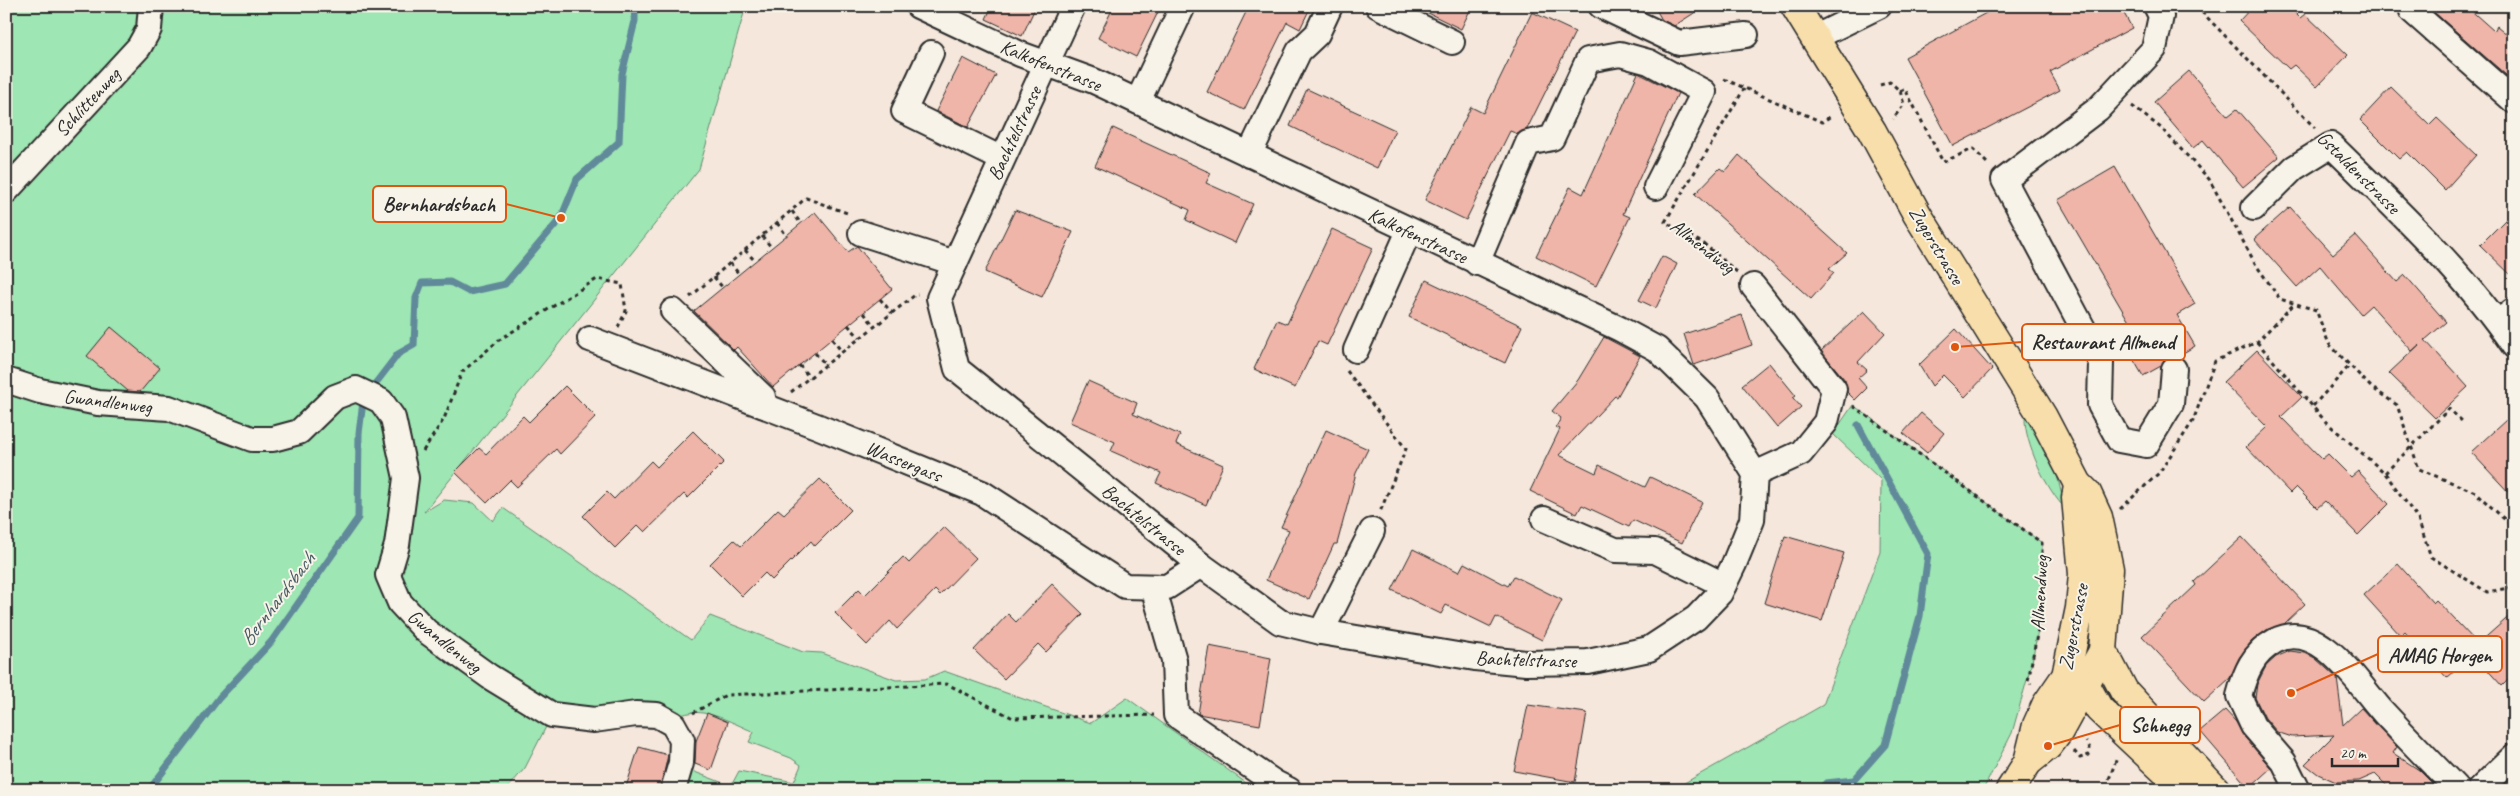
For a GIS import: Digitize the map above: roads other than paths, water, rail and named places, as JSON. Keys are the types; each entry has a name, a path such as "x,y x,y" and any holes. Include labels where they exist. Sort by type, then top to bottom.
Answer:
{"main road":[{"name":"Zugerstrasse","path":"1795,6 1872,131 1917,214 2044,417 2078,484 2087,493 2098,517 2110,569 2103,651 2037,725 2028,762 2010,790"},
{"name":"Zugerstrasse","path":"2076,680 2083,574 2076,498 2078,484"},
{"path":"2103,651 2124,691 2216,790"},
{"path":"2076,680 2124,691"},
{"path":"2076,680 2099,709 2185,790"}],"street":[{"name":"Schlittenweg","path":"6,191 139,47 149,29 152,6"},
{"name":"Kalkofenstrasse","path":"918,6 1020,54 1094,81 1138,101 1409,231 1620,329 1657,350 1707,398 1755,474"},
{"name":"Bachtelstrasse","path":"1073,6 939,298 957,369 1201,565 1280,622 1322,632 1475,658 1526,663 1588,662 1649,649 1696,618 1722,589"},
{"path":"1138,101 1183,6"},
{"path":"1249,155 1299,51 1317,34 1330,6"},
{"path":"1378,6 1452,42"},
{"path":"1602,6 1679,43 1746,35"},
{"path":"1814,38 1879,6"},
{"path":"2156,6 2161,16 2154,49 2098,109 2004,180 2101,362 2100,406 2119,440 2146,445 2171,404 2174,369"},
{"path":"2412,10 2514,101"},
{"path":"931,53 904,112 1002,160"},
{"path":"1477,262 1528,143 1552,138 1588,60 1620,54 1649,62 1704,92 1656,187"},
{"name":"Gstaldenstrasse","path":"2254,208 2294,168 2331,145 2506,316 2514,346"},
{"path":"1356,350 1409,231"},
{"path":"862,233 955,263"},
{"name":"Allmendweg","path":"1753,286 1834,389 1826,422 1801,453 1755,474"},
{"path":"674,311 762,401"},
{"name":"Wassergass","path":"599,342 762,401 982,493 1125,586 1167,587 1201,565"},
{"name":"Gwandlenweg","path":"6,380 40,391 98,403 169,408 252,439 273,439 299,432 335,397 356,389 381,401 393,418 406,478 397,545 388,575 400,603 426,631 490,677 552,714 594,720 636,714 657,715 673,724 682,740 681,763 673,790"},
{"path":"1544,519 1615,550 1655,551 1722,589 1752,520 1755,474"},
{"path":"1322,632 1372,531"},
{"path":"1153,587 1174,660 1176,715 1275,783 1289,790"},
{"path":"2298,790 2284,762 2253,726 2239,696 2245,673 2263,648 2283,637 2308,637 2336,657 2382,712 2458,790"},
{"path":"2478,790 2514,756"}],"waterway":[{"name":"Bernhardsbach","path":"375,384 398,354 414,345 416,298 422,283 450,282 469,292 505,284 561,218 577,179 619,142 622,74 635,21 635,6"},
{"name":"Bernhardsbach","path":"149,790 219,698 271,642 358,518 359,433 363,402"},
{"path":"1820,790 1826,783 1854,780 1885,745 1920,616 1928,554 1858,425"}],"place":[{"name":"Bernhardsbach","path":"561,218"},
{"name":"Restaurant Allmend","path":"1955,347"},
{"name":"AMAG Horgen","path":"2291,693"},
{"name":"Schnegg","path":"2048,746"}]}
